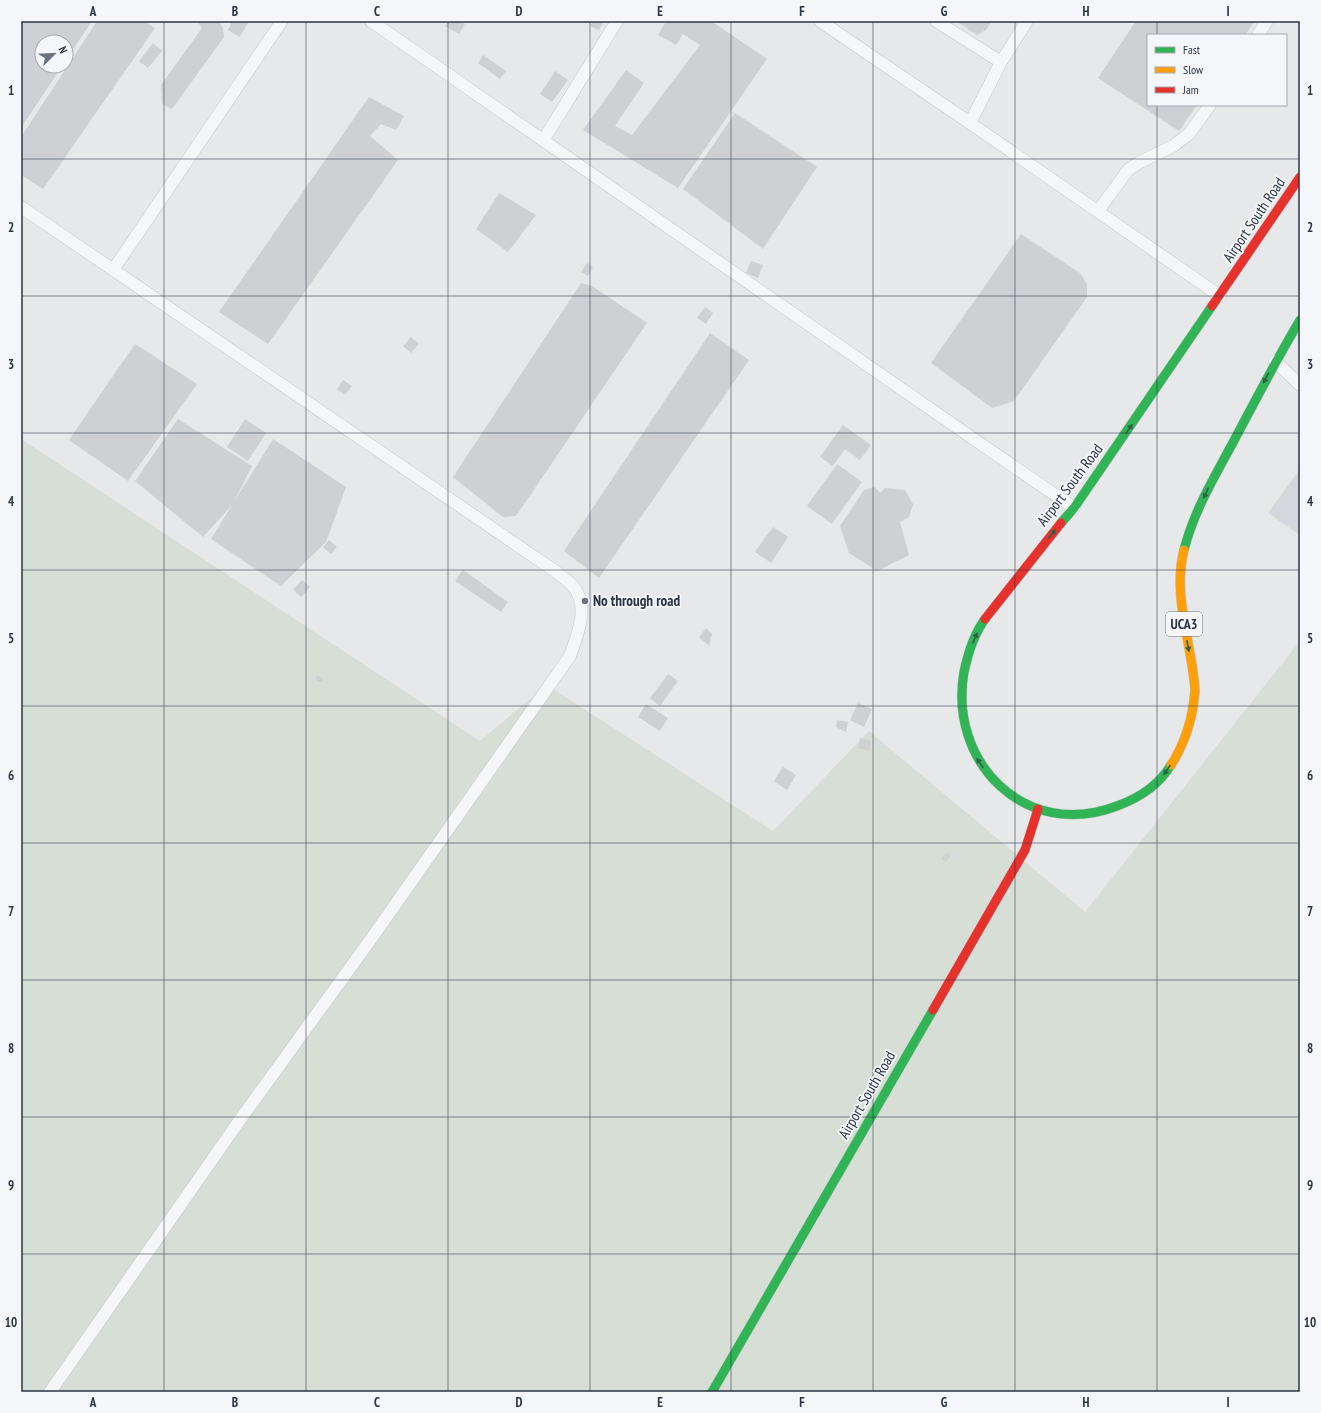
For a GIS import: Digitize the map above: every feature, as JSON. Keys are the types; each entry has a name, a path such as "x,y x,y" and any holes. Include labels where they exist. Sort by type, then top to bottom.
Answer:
{"main road":[{"name":"Airport South Road","path":"1300,177 1074,508 1044,544 979,629 969,652 963,678 962,709 969,740 976,758 989,777 1028,806 1054,814 1082,815 1111,808 1136,798 1160,781 1178,754 1193,705 1194,679 1180,602 1180,568 1186,539 1208,489 1275,361 1300,320"},
{"name":"Airport South Road","path":"712,1392 1025,850 1038,808"}],"lane":[{"path":"113,270 282,21"},
{"path":"371,21 544,139 812,328 1074,508"},
{"path":"544,139 617,21"},
{"path":"820,21 1220,296"},
{"path":"936,21 1001,62"},
{"path":"970,123 1001,62 1027,21"},
{"path":"1259,34 1267,21"},
{"path":"1098,211 1128,170 1140,162 1174,146 1190,134 1209,106"},
{"path":"21,207 558,573 573,586 580,601 582,621 570,656 371,939 237,1124 50,1392"},
{"path":"1275,361 1300,385"}],"shaded area":[{"path":"21,439 480,741 547,685 773,831 869,731 1085,912 1300,641 1300,1392 21,1392"},
{"path":"1300,469 1300,535 1268,513"}],"building":[{"path":"21,21 92,21 74,48 74,34 34,34 34,74 57,74 21,128"},
{"path":"97,21 144,21 155,28 43,189 21,175 21,137 62,74 74,74 74,56"},
{"path":"197,21 219,21 223,28 224,37 172,109 162,104 161,85 202,28"},
{"path":"232,21 249,21 240,37 228,30"},
{"path":"448,21 459,21 465,24 459,34 445,26"},
{"path":"593,21 604,21 599,30 590,26"},
{"path":"666,21 711,21 767,59 678,188 583,130 626,70 644,83 615,126 632,135 700,45 683,34 676,45 658,35"},
{"path":"956,21 992,21 986,30 977,35"},
{"path":"1136,21 1255,21 1246,34 1147,34 1147,106 1196,106 1179,131 1098,78"},
{"path":"153,43 162,51 148,68 139,61"},
{"path":"483,55 506,71 500,79 478,63"},
{"path":"555,71 568,80 552,102 540,94"},
{"path":"369,97 404,116 396,130 381,124 370,136 398,160 268,344 219,312"},
{"path":"735,113 817,167 763,249 683,189"},
{"path":"499,193 536,215 508,252 476,229"},
{"path":"1021,234 1080,273 1087,284 1087,297 1014,401 992,408 931,363"},
{"path":"751,261 763,265 758,278 746,273"},
{"path":"587,263 593,267 588,276 581,272"},
{"path":"581,283 592,286 647,323 516,516 503,517 453,477"},
{"path":"705,307 713,313 706,324 697,318"},
{"path":"710,333 749,360 599,578 564,551"},
{"path":"411,337 419,344 411,353 403,346"},
{"path":"135,344 197,384 128,481 69,440"},
{"path":"343,380 352,386 345,395 337,389"},
{"path":"178,419 252,466 233,504 203,537 135,481"},
{"path":"245,419 266,433 248,461 227,447"},
{"path":"843,425 871,445 860,460 845,449 833,466 820,457"},
{"path":"273,439 346,487 326,542 281,586 211,539"},
{"path":"837,464 862,482 832,524 807,506"},
{"path":"875,487 880,493 885,488 905,490 913,504 909,517 900,522 909,555 877,571 849,553 840,526 864,490"},
{"path":"773,527 788,537 771,563 755,552"},
{"path":"329,540 337,547 331,554 323,547"},
{"path":"463,570 508,602 501,612 455,581"},
{"path":"302,580 310,587 301,597 293,590"},
{"path":"706,628 712,634 709,646 699,637"},
{"path":"668,674 678,681 660,706 650,698"},
{"path":"318,675 323,680 320,682 315,679"},
{"path":"858,703 872,709 864,727 850,720"},
{"path":"646,704 668,718 660,731 638,717"},
{"path":"837,720 848,722 846,732 836,727"},
{"path":"860,738 871,741 869,751 858,748"},
{"path":"783,767 796,775 787,790 774,781"},
{"path":"947,852 951,856 946,862 941,858"}],"traffic: fast":[{"path":"1061,523 1074,508 1212,306"},
{"path":"1184,550 1192,524 1210,485 1300,320"},
{"path":"985,619 975,637 967,658 964,672 962,705 968,736 981,764 1000,786 1024,803 1052,813 1084,814 1117,806 1141,795 1161,779 1171,765"},
{"path":"712,1392 933,1010"}],"traffic: slow":[{"path":"1171,765 1181,747 1188,729 1193,710 1195,690 1181,602 1181,567 1184,550"}],"traffic: jam":[{"path":"1212,306 1300,177"},
{"path":"985,619 1061,523"},
{"path":"933,1010 1025,850 1038,809"}],"place":[{"name":"No through road","path":"585,601"}]}
